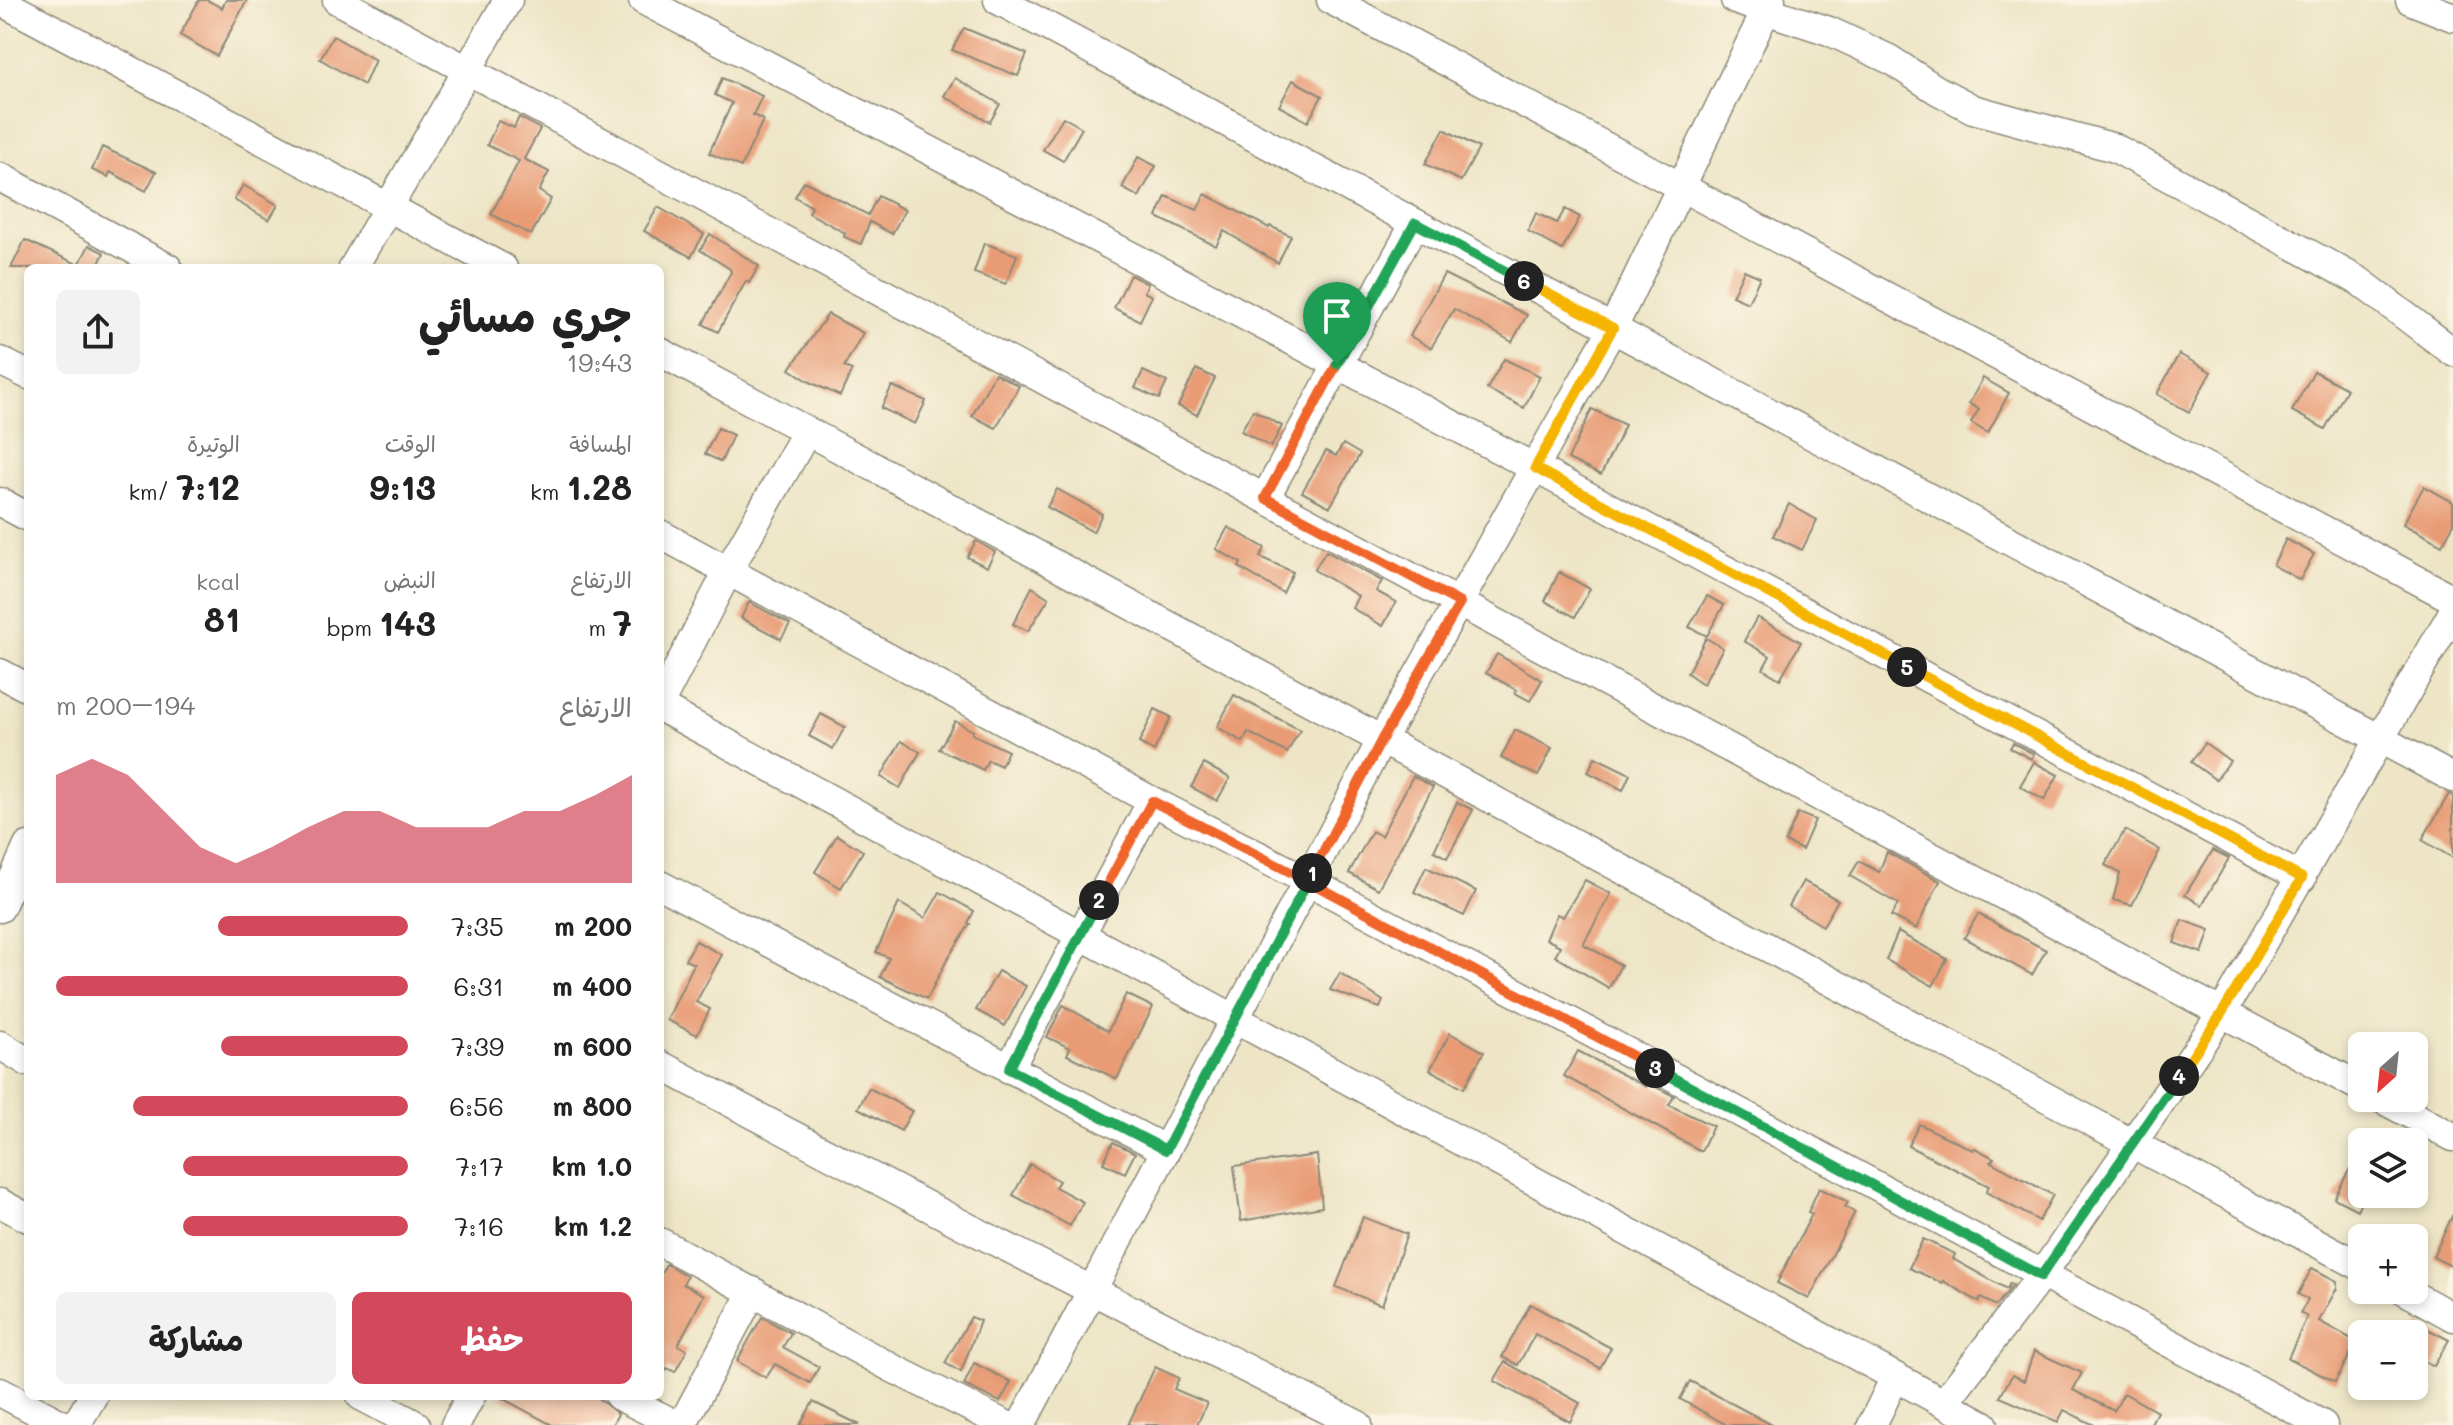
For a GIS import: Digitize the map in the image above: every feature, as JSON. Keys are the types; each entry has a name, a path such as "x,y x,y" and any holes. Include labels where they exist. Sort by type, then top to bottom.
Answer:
{"street":[{"path":"337,0 2348,1080"},
{"path":"355,264 508,0"},
{"path":"643,0 1535,468 2302,878"},
{"path":"998,0 2453,778"},
{"path":"1331,0 2453,599"},
{"path":"1735,0 1768,5 1829,31 1889,59 1973,109 2115,148 2359,281 2453,352"},
{"path":"2410,0 2453,17"},
{"path":"0,1 496,264"},
{"path":"1021,1425 1382,739 1613,328 1768,5"},
{"path":"0,177 161,264"},
{"path":"1265,498 1415,223"},
{"path":"664,354 2348,1259"},
{"path":"0,361 24,373"},
{"path":"664,697 728,571 807,431"},
{"path":"0,502 24,515"},
{"path":"664,536 1152,801 1308,881 2323,1425"},
{"path":"1944,1403 2041,1276 2222,1013 2453,612"},
{"path":"0,673 24,686"},
{"path":"664,707 1984,1425"},
{"path":"1009,1069 1152,801"},
{"path":"9,895 24,856"},
{"path":"664,887 1166,1150"},
{"path":"0,1045 24,1060"},
{"path":"664,1067 1358,1425"},
{"path":"2406,1112 2453,1137"},
{"path":"0,1203 24,1216"},
{"path":"664,1244 892,1368 1006,1425"},
{"path":"627,1400 680,1425 753,1291"},
{"path":"2428,1303 2453,1317"},
{"path":"1872,1425 1895,1377"},
{"path":"0,1392 63,1425"},
{"path":"76,1425 91,1400"},
{"path":"455,1425 469,1400"},
{"path":"367,1408 416,1425"}],"building":[{"path":"199,0 207,0 222,8 226,0 247,0 217,56 180,35"},
{"path":"964,28 1027,54 1018,76 952,50"},
{"path":"333,36 375,60 364,85 320,59"},
{"path":"722,78 762,96 753,115 763,120 741,167 709,153 732,103 715,95"},
{"path":"955,78 1000,104 990,122 944,96"},
{"path":"1293,80 1322,96 1308,122 1279,106"},
{"path":"519,117 540,129 524,159 549,172 539,191 551,199 531,235 491,214 519,161 487,145 498,121 514,128"},
{"path":"1063,117 1082,128 1063,161 1043,150"},
{"path":"1444,129 1479,148 1461,181 1425,164"},
{"path":"102,147 156,172 146,191 110,172 108,177 92,170"},
{"path":"1138,157 1156,166 1139,197 1122,188"},
{"path":"804,181 868,215 878,196 905,210 892,234 870,222 861,244 844,237 845,233 809,213 812,207 795,197"},
{"path":"243,185 278,205 269,220 234,200"},
{"path":"1205,194 1269,228 1291,236 1278,263 1224,231 1216,246 1157,217 1166,196 1197,210"},
{"path":"658,207 704,234 691,257 644,231"},
{"path":"1565,209 1580,217 1562,250 1528,231 1536,213 1557,223"},
{"path":"710,234 759,266 749,283 746,281 718,332 703,324 731,272 700,250"},
{"path":"25,240 77,264 24,264 24,268 11,268"},
{"path":"984,243 1017,255 1006,284 974,273"},
{"path":"89,245 104,253 99,264 80,264"},
{"path":"1744,270 1760,277 1748,303 1732,296"},
{"path":"1444,274 1527,315 1512,342 1454,309 1431,348 1410,336"},
{"path":"1130,275 1148,284 1144,292 1152,296 1140,321 1114,308"},
{"path":"828,314 863,333 844,367 852,370 840,396 790,369"},
{"path":"2179,354 2211,372 2189,412 2157,394"},
{"path":"1504,359 1540,376 1524,408 1487,389"},
{"path":"1196,369 1215,378 1197,415 1178,406"},
{"path":"1143,371 1167,382 1159,399 1135,388"},
{"path":"2314,371 2347,389 2325,429 2292,411"},
{"path":"995,373 1019,386 996,428 972,416"},
{"path":"1983,378 2009,393 1988,433 1971,423 1979,409 1969,404"},
{"path":"892,386 926,401 915,424 881,408"},
{"path":"1592,409 1625,425 1601,475 1568,459"},
{"path":"1253,410 1282,426 1271,447 1241,431"},
{"path":"718,428 733,435 721,462 705,454"},
{"path":"1343,444 1360,454 1330,507 1302,492 1326,451 1336,456"},
{"path":"2424,486 2453,502 2453,525 2442,545 2403,524"},
{"path":"1057,489 1102,514 1093,532 1047,507"},
{"path":"1789,504 1817,520 1802,550 1773,536"},
{"path":"1228,527 1265,548 1260,557 1293,572 1283,593 1239,567 1241,563 1216,549"},
{"path":"2286,539 2314,554 2300,580 2273,565"},
{"path":"976,541 995,552 987,567 967,557"},
{"path":"1326,551 1382,581 1376,591 1396,602 1383,626 1352,608 1358,596 1314,570"},
{"path":"1559,572 1590,589 1575,617 1545,601"},
{"path":"1032,587 1049,598 1028,631 1013,624"},
{"path":"1707,596 1724,605 1707,636 1689,627"},
{"path":"749,602 790,624 781,639 741,618"},
{"path":"1757,617 1801,642 1780,679 1763,669 1770,656 1744,641"},
{"path":"1706,638 1723,648 1703,684 1687,673"},
{"path":"1497,654 1542,680 1530,701 1486,673"},
{"path":"1234,695 1300,730 1287,753 1248,732 1243,742 1217,727"},
{"path":"1155,709 1171,717 1154,751 1139,743"},
{"path":"821,714 845,727 833,749 809,736"},
{"path":"955,721 973,731 972,734 1008,751 1001,766 988,760 983,770 939,749"},
{"path":"1515,730 1552,748 1538,776 1501,758"},
{"path":"901,741 920,752 900,788 881,777"},
{"path":"2013,743 2034,754 2031,759 2010,748"},
{"path":"2205,743 2230,761 2216,780 2191,762"},
{"path":"1595,757 1630,774 1623,790 1588,772"},
{"path":"2034,762 2058,775 2044,800 2020,786"},
{"path":"1204,764 1230,778 1217,801 1191,787"},
{"path":"1413,776 1433,787 1378,889 1349,873 1372,831 1381,836"},
{"path":"2449,794 2453,795 2453,858 2422,840"},
{"path":"1457,802 1473,810 1447,858 1434,851"},
{"path":"1798,813 1815,820 1802,850 1785,842"},
{"path":"2125,830 2160,850 2132,905 2113,900 2120,873 2105,865"},
{"path":"837,835 863,851 841,888 815,872"},
{"path":"2213,850 2229,858 2202,905 2185,895"},
{"path":"1887,852 1940,881 1916,929 1891,916 1898,904 1850,876 1859,861 1879,872"},
{"path":"1426,867 1476,891 1464,916 1414,892"},
{"path":"1585,880 1611,894 1583,944 1621,965 1609,988 1555,956 1560,946 1546,939 1557,914 1563,917"},
{"path":"1803,881 1838,900 1823,926 1789,906"},
{"path":"940,892 974,911 970,924 927,999 880,977 889,958 876,952 899,903 925,918"},
{"path":"1978,914 2046,950 2032,975 1964,938"},
{"path":"2182,920 2210,930 2202,953 2174,943"},
{"path":"1898,932 1947,959 1933,986 1886,960"},
{"path":"696,941 722,955 696,1002 710,1009 697,1035 667,1020 694,964 685,960"},
{"path":"998,971 1026,986 1005,1026 976,1010"},
{"path":"1340,973 1383,1001 1380,1008 1330,990"},
{"path":"1126,994 1153,1007 1117,1079 1067,1055 1070,1048 1047,1037 1063,1005 1108,1031"},
{"path":"1450,1033 1484,1052 1464,1088 1430,1070"},
{"path":"1578,1051 1646,1087 1648,1083 1674,1096 1669,1105 1713,1126 1701,1151 1564,1076"},
{"path":"869,1088 912,1111 901,1131 858,1108"},
{"path":"1919,1124 1994,1158 1991,1162 2053,1195 2039,1221 1986,1192 1989,1186 1908,1146"},
{"path":"1113,1142 1135,1153 1125,1173 1103,1163"},
{"path":"1317,1155 1322,1207 1241,1221 1234,1166"},
{"path":"1030,1164 1059,1181 1055,1187 1083,1202 1070,1226 1013,1195"},
{"path":"2348,1172 2348,1205 2334,1198"},
{"path":"1819,1188 1848,1202 1845,1207 1855,1212 1809,1299 1777,1283 1812,1214 1808,1212"},
{"path":"2453,1214 2453,1267 2433,1257"},
{"path":"1363,1217 1407,1234 1382,1305 1336,1287"},
{"path":"1923,1239 1955,1254 1953,1259 2007,1289 2010,1283 2013,1285 1996,1306 1981,1298 1979,1302 1943,1281 1909,1268"},
{"path":"666,1264 687,1276 683,1284 704,1295 678,1345 687,1350 675,1372 667,1368 664,1374"},
{"path":"2312,1268 2337,1281 2337,1288 2319,1321 2348,1337 2348,1358 2335,1382 2288,1358 2307,1317 2300,1313 2308,1300 2298,1294"},
{"path":"1530,1304 1611,1348 1600,1368 1535,1334 1518,1365 1502,1357"},
{"path":"762,1317 791,1333 783,1347 819,1367 810,1383 775,1364 766,1378 737,1361"},
{"path":"971,1317 980,1321 961,1372 945,1363"},
{"path":"2428,1329 2449,1340 2434,1366 2428,1363"},
{"path":"2034,1351 2082,1373 2073,1390 2114,1411 2124,1393 2157,1412 2150,1425 2094,1425 2064,1410 2058,1422 2000,1397 2012,1375 2024,1381"},
{"path":"1505,1362 1580,1403 1570,1422 1494,1381"},
{"path":"974,1363 1011,1382 1000,1402 964,1385"},
{"path":"1155,1367 1179,1378 1174,1389 1207,1403 1197,1425 1128,1425"},
{"path":"1690,1381 1772,1425 1727,1425 1680,1399"},
{"path":"505,1400 600,1400 618,1414 612,1425 552,1425"},
{"path":"813,1402 860,1425 800,1425"}],"route":[{"path":"1337,364 1265,498 1460,603 1382,739 1308,881 1235,1017 1166,1150 1009,1069 1152,801 1308,881 2041,1276 2222,1013 2302,878 1535,468 1613,328 1415,223 1337,364"}]}
